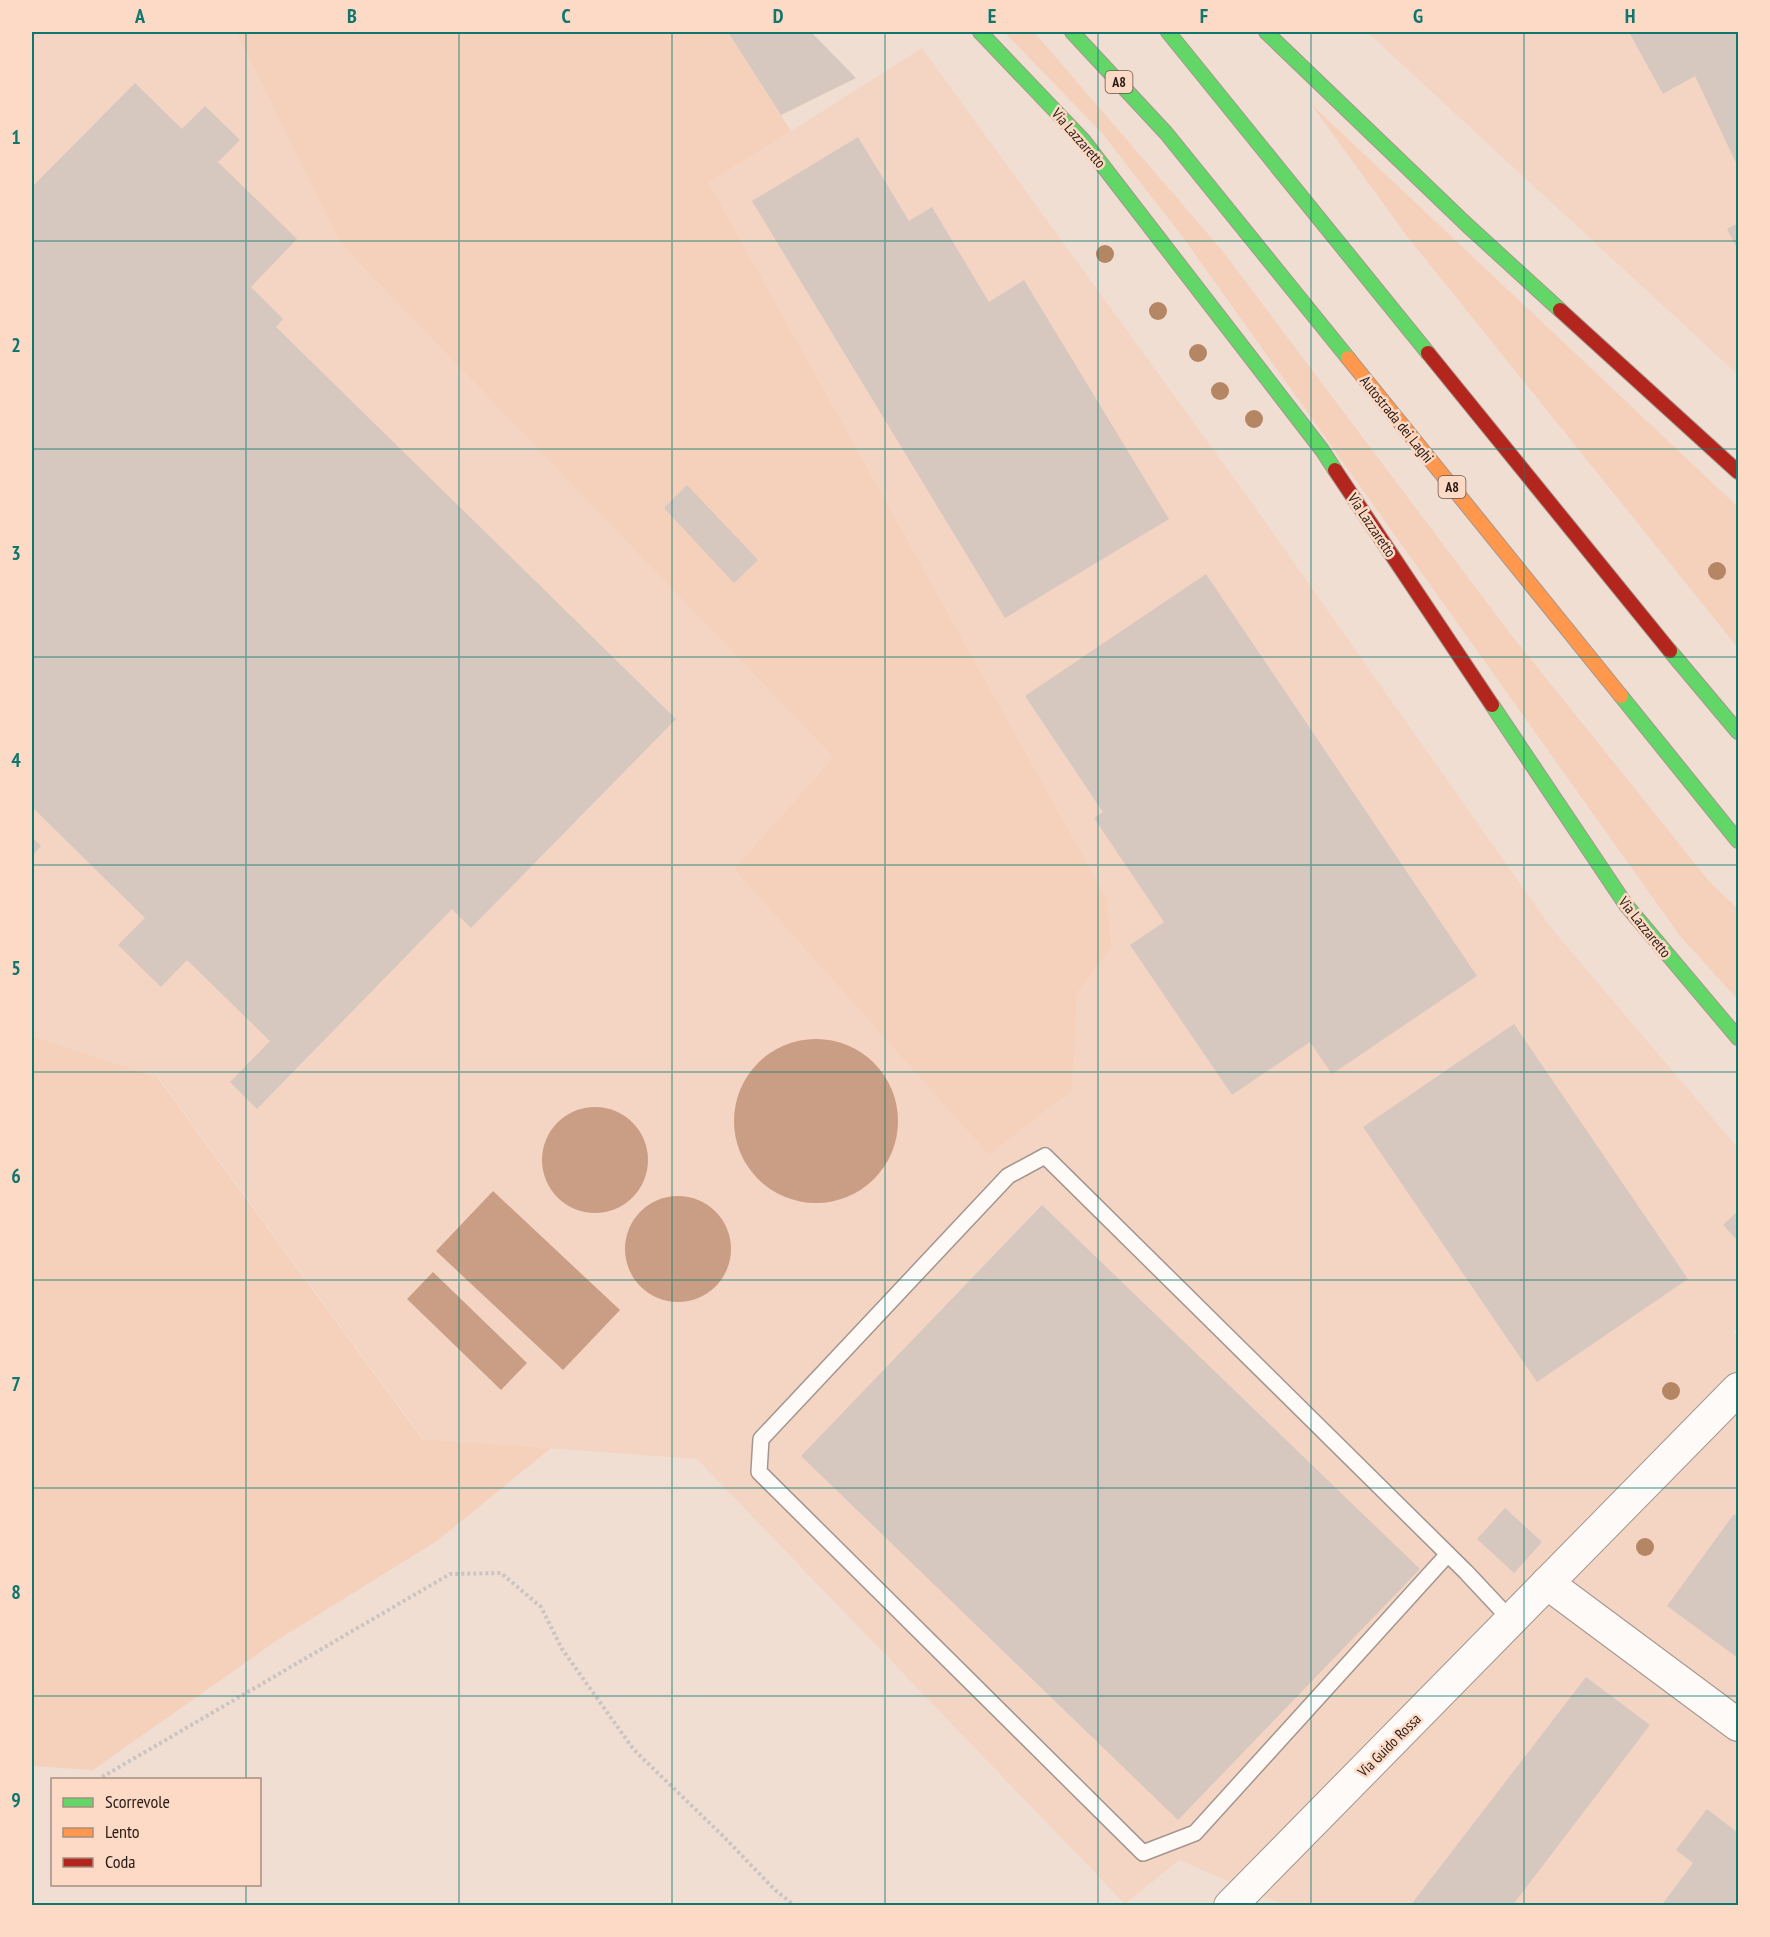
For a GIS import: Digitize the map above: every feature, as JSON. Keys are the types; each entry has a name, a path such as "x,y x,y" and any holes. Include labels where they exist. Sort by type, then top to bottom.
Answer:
{"main road":[{"name":"Via Lazzaretto","path":"980,32 1083,140 1322,450 1626,905 1738,1038"},
{"name":"Autostrada dei Laghi","path":"1072,32 1166,133 1738,841"},
{"path":"1168,32 1738,732"},
{"path":"1266,32 1467,225 1738,472"}],"street":[{"name":"Via Guido Rossa","path":"1230,1905 1738,1389"},
{"path":"1547,1583 1738,1725"}],"lane":[{"path":"1448,1554 1195,1833 1143,1853 759,1472 761,1439 1008,1176 1045,1156 1448,1554 1511,1620"}],"path":[{"path":"99,1778 450,1574 501,1573 540,1607 562,1648 634,1750 775,1890 795,1905"}],"shaded area":[{"path":"32,32 236,32 340,243 833,757 734,869 1072,1090 1077,993 1112,947 1107,899 709,183 922,48 1252,503 1552,929 1738,1148 1738,1327 1734,1332 1738,1336 1738,1905 1285,1905 1179,1860 1125,1904 697,1459 423,1439 158,1077 32,1036"},
{"path":"236,32 728,32 791,131 709,183 1107,899 1112,947 1077,993 1072,1090 989,1155 734,869 833,757 340,243"},
{"path":"1004,32 1034,32 1221,249 1509,632 1709,881 1738,909 1738,1000 1680,936 1182,236 1102,133"},
{"path":"1367,32 1738,32 1738,375"},
{"path":"1311,104 1738,507 1738,648 1406,235"},
{"path":"32,1036 157,1077 422,1439 551,1448 437,1541 279,1639 93,1770 32,1766"},
{"path":"816,1039 832,1040 848,1045 874,1063 892,1089 897,1105 897,1137 892,1153 874,1179 848,1197 832,1202 816,1203 800,1202 784,1197 758,1179 740,1153 735,1137 734,1121 735,1105 740,1089 758,1063 784,1045 800,1040"},
{"path":"595,1107 615,1111 632,1123 644,1140 648,1160 644,1180 632,1197 615,1209 595,1213 575,1209 558,1197 546,1180 542,1160 546,1140 558,1123 575,1111"},
{"path":"493,1191 620,1310 563,1370 436,1251"},
{"path":"678,1196 698,1200 716,1211 727,1229 731,1249 727,1269 716,1287 698,1298 678,1302 658,1298 640,1287 629,1269 625,1249 629,1229 640,1211 658,1200"},
{"path":"433,1272 527,1363 501,1390 407,1299"}],"building":[{"path":"728,32 811,32 856,78 781,115"},
{"path":"1629,32 1738,32 1738,167 1695,76 1663,94"},
{"path":"135,83 182,129 205,106 240,140 218,162 297,239 251,287 283,319 276,327 676,719 471,928 452,909 257,1109 230,1082 270,1041 187,960 161,987 118,945 145,918 32,807 32,182 34,185"},
{"path":"858,137 909,221 932,207 989,302 1024,280 1169,519 1005,618 752,201"},
{"path":"1738,223 1738,250 1727,229"},
{"path":"687,485 758,560 734,583 664,508"},
{"path":"1206,574 1477,976 1332,1074 1310,1042 1232,1095 1130,945 1164,922 1094,818 1103,812 1025,696"},
{"path":"32,837 41,846 32,856"},
{"path":"1514,1024 1688,1279 1537,1382 1363,1127"},
{"path":"1042,1205 1420,1569 1178,1820 801,1456"},
{"path":"1738,1211 1738,1241 1723,1225"},
{"path":"1505,1508 1542,1542 1514,1573 1477,1539"},
{"path":"1734,1514 1738,1517 1738,1658 1667,1606"},
{"path":"1586,1677 1650,1725 1512,1906 1410,1906"},
{"path":"1707,1809 1738,1833 1738,1906 1661,1906 1693,1863 1676,1850"}],"traffic: fast":[{"path":"980,32 1083,140 1322,450 1335,470"},
{"path":"1072,32 1166,133 1348,358"},
{"path":"1168,32 1428,353"},
{"path":"1266,32 1467,225 1560,310"},
{"path":"1670,651 1738,732"},
{"path":"1621,696 1738,841"},
{"path":"1492,705 1626,905 1738,1038"}],"traffic: slow":[{"path":"1348,358 1621,696"}],"traffic: jam":[{"path":"1560,310 1738,472"},
{"path":"1428,353 1670,651"},
{"path":"1335,470 1492,705"}]}
